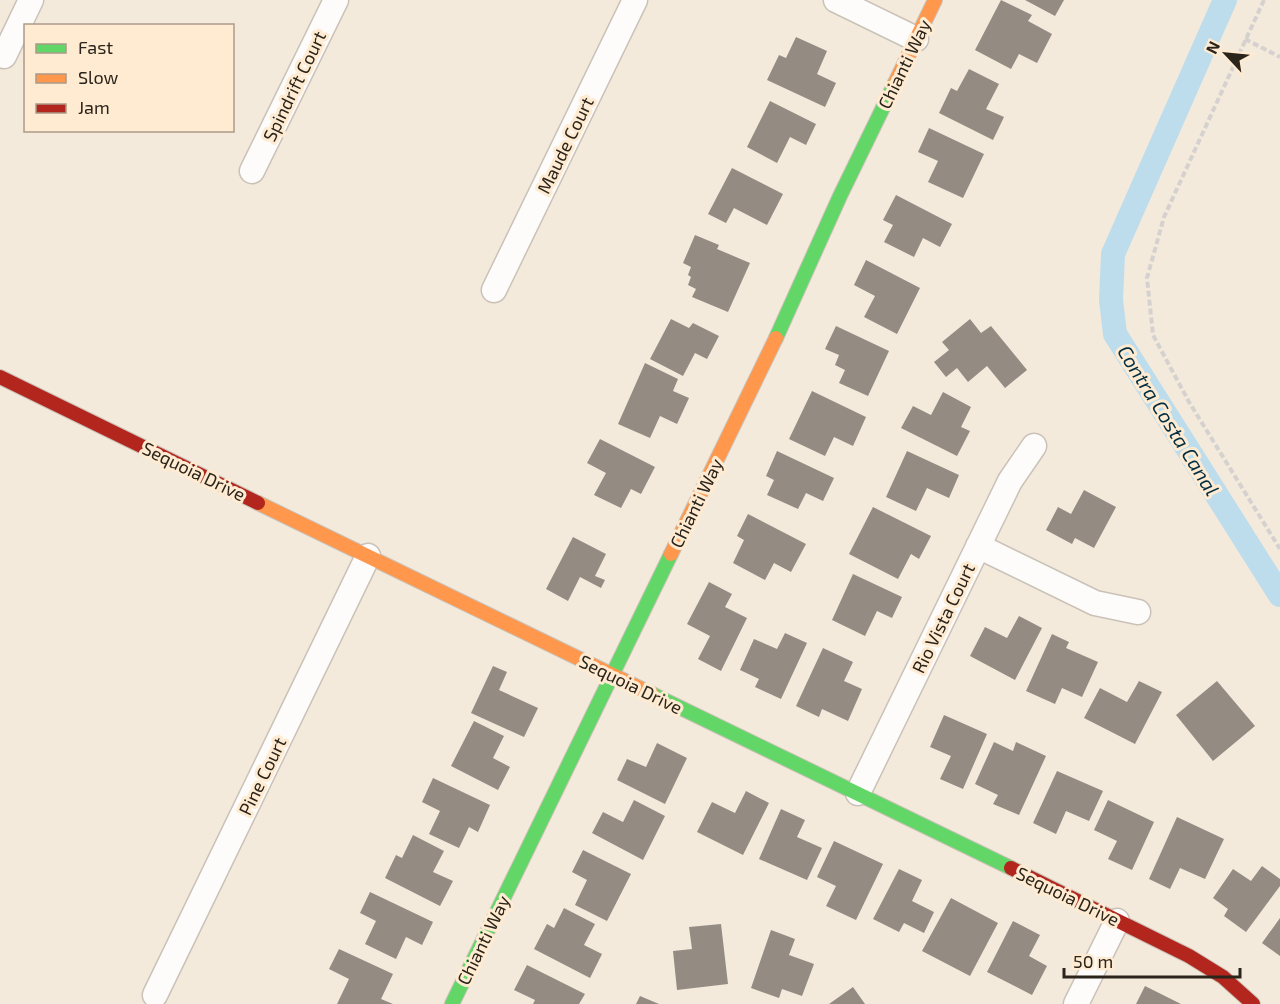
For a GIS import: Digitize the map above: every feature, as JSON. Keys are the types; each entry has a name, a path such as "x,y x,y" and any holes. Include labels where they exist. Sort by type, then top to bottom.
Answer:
{"street":[{"path":"0,54 4,56 31,0"},
{"name":"Spindrift Court","path":"252,171 336,0"},
{"name":"Maude Court","path":"494,290 635,0"},
{"path":"836,0 916,39"},
{"name":"Chianti Way","path":"452,1004 776,338 840,196 935,0"},
{"name":"Sequoia Drive","path":"0,377 1189,956 1215,971 1253,1004"},
{"name":"Rio Vista Court","path":"858,793 1010,481 1034,446"},
{"path":"978,546 1095,603 1138,612"},
{"name":"Pine Court","path":"155,995 368,556"},
{"path":"1076,1004 1117,921"}],"path":[{"path":"1264,0 1164,217 1146,279 1153,335 1189,402 1280,549"},
{"path":"1245,39 1280,57"}],"building":[{"path":"1001,0 1032,15 1028,21 1052,34 1037,63 1019,54 1011,69 975,50"},
{"path":"1025,0 1064,0 1055,16"},
{"path":"796,37 827,51 817,74 836,83 825,107 767,80 779,55 786,58"},
{"path":"969,69 999,84 986,109 1004,117 993,140 939,113 951,88 957,91"},
{"path":"770,101 816,124 806,145 790,137 777,163 747,147"},
{"path":"929,128 984,154 963,198 928,182 938,161 918,152"},
{"path":"732,168 783,194 767,225 734,208 726,223 708,214"},
{"path":"896,195 952,224 940,247 923,238 914,257 884,242 893,225 883,220"},
{"path":"695,235 719,245 717,249 750,263 728,312 692,297 696,289 688,285 691,267 683,263"},
{"path":"866,260 920,288 897,334 864,317 875,296 854,285"},
{"path":"671,319 689,328 693,323 719,336 707,359 695,353 683,376 650,359"},
{"path":"970,319 981,333 991,326 1027,370 1005,388 987,366 968,382 957,368 946,377 934,362 949,350 942,342"},
{"path":"836,326 889,351 868,396 839,383 845,370 835,365 839,355 825,349"},
{"path":"645,363 678,379 673,391 689,398 677,424 660,416 650,438 618,424"},
{"path":"812,391 866,417 853,446 834,437 825,456 789,439"},
{"path":"943,392 971,407 961,427 970,431 957,456 901,428 913,406 931,415"},
{"path":"600,439 655,467 641,494 631,489 621,508 594,495 606,473 587,463"},
{"path":"777,451 834,478 823,501 806,493 798,509 767,495 774,480 766,476"},
{"path":"907,451 959,475 949,498 927,488 916,511 886,497"},
{"path":"1084,490 1116,507 1094,548 1075,538 1072,544 1046,530 1058,507 1071,514"},
{"path":"873,507 931,536 919,559 911,554 898,579 849,554"},
{"path":"748,514 806,544 791,572 774,563 765,580 733,563 744,540 737,536"},
{"path":"573,537 606,554 595,576 605,580 601,588 580,577 568,601 546,589"},
{"path":"853,574 902,597 892,618 877,611 865,636 832,620"},
{"path":"709,582 732,594 725,607 747,618 721,671 698,659 710,636 687,624"},
{"path":"1019,616 1042,628 1015,680 970,656 985,627 1007,638"},
{"path":"785,633 807,643 781,699 755,687 759,679 740,670 754,639 777,649"},
{"path":"1052,634 1069,642 1066,648 1098,662 1082,697 1062,688 1055,704 1026,691"},
{"path":"823,648 853,662 844,681 862,689 848,721 822,709 819,717 796,706"},
{"path":"493,666 507,672 499,690 538,708 524,737 471,713"},
{"path":"1139,681 1162,692 1135,744 1084,718 1100,688 1127,702"},
{"path":"1217,681 1255,726 1213,761 1176,715"},
{"path":"944,715 987,734 963,789 940,779 951,756 930,747"},
{"path":"474,721 504,736 493,758 510,767 498,790 451,766"},
{"path":"994,742 1013,751 1016,742 1046,756 1019,815 993,804 998,795 975,784"},
{"path":"657,743 687,758 665,804 617,780 627,759 646,767"},
{"path":"1057,771 1103,791 1089,821 1066,811 1056,834 1033,823"},
{"path":"433,778 490,805 478,832 469,827 459,848 429,834 440,811 422,802"},
{"path":"746,791 769,803 743,855 697,832 712,802 735,813"},
{"path":"634,800 665,816 643,860 592,833 603,812 623,822"},
{"path":"1108,800 1154,822 1132,870 1108,859 1117,841 1094,830"},
{"path":"781,809 805,820 797,837 822,848 807,880 759,859"},
{"path":"1177,817 1224,839 1205,879 1180,868 1170,889 1149,879"},
{"path":"413,835 444,851 433,872 453,881 440,906 385,878 396,855 402,858"},
{"path":"834,841 883,864 856,920 826,906 836,886 817,877"},
{"path":"583,850 631,874 607,921 575,905 587,880 572,872"},
{"path":"1262,866 1280,879 1280,886 1246,932 1224,916 1228,909 1213,898 1233,869 1251,881"},
{"path":"899,869 922,880 912,901 934,912 924,933 904,923 899,932 873,919"},
{"path":"370,892 433,922 422,945 406,937 396,959 365,944 376,921 360,913"},
{"path":"951,898 998,923 970,976 922,951"},
{"path":"564,908 595,924 584,945 602,954 590,978 534,949 547,924 554,928"},
{"path":"1280,918 1280,956 1262,943"},
{"path":"1013,921 1040,935 1029,956 1047,966 1032,995 987,972"},
{"path":"721,924 728,984 677,990 673,951 692,949 689,927"},
{"path":"771,930 795,939 789,955 814,964 802,996 782,989 779,998 751,988"},
{"path":"339,949 393,974 381,999 393,1004 337,1004 349,979 329,969"},
{"path":"527,965 585,994 579,1004 533,1004 535,1000 514,990"},
{"path":"1145,986 1181,1004 1136,1004"},
{"path":"853,987 865,1004 829,1004"},
{"path":"640,996 659,1004 636,1004"}],"waterway":[{"name":"Contra Costa Canal","path":"1225,0 1113,254 1111,300 1115,334 1280,595"}],"traffic: fast":[{"path":"776,338 840,196 895,83"},
{"path":"452,1004 671,554"},
{"path":"652,694 1011,868"}],"traffic: slow":[{"path":"895,83 935,0"},
{"path":"671,554 776,338"},
{"path":"258,503 652,694"}],"traffic: jam":[{"path":"0,377 258,503"},
{"path":"1011,868 1189,956 1223,977 1253,1004"}]}
